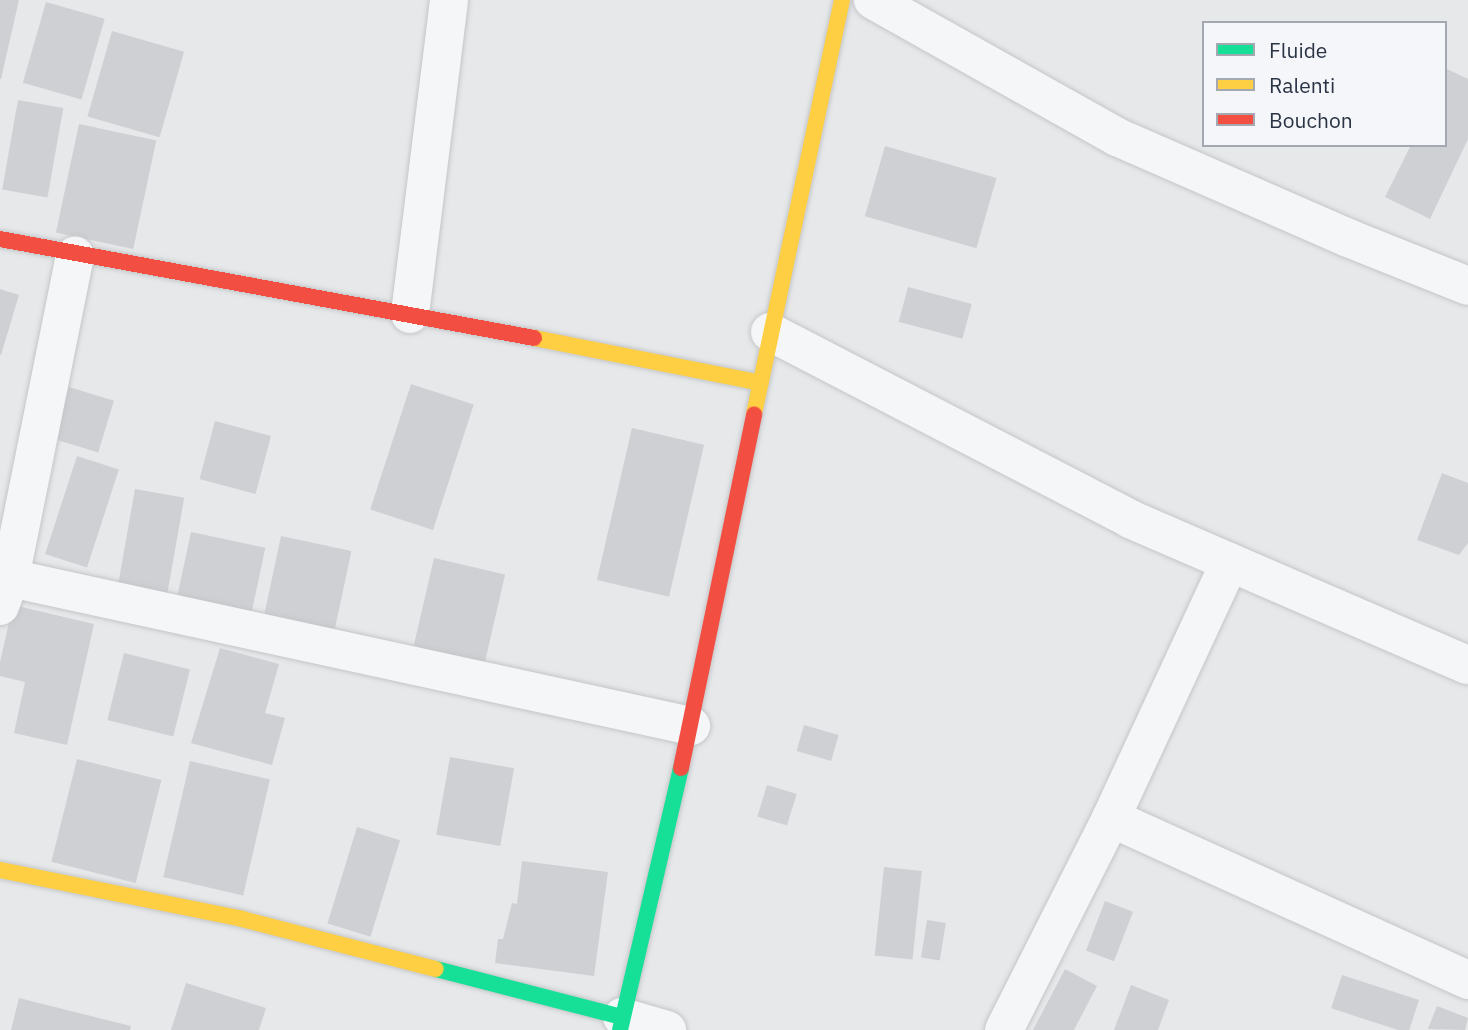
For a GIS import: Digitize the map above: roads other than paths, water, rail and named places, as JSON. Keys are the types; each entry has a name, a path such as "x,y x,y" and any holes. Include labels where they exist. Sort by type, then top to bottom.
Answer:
{"street":[{"path":"411,314 449,0"},
{"path":"621,1023 691,726 770,332 842,0"},
{"path":"873,0 1117,137 1348,238 1468,286"},
{"path":"0,239 75,255 411,314 761,383"},
{"path":"75,255 5,592 691,726"},
{"path":"770,332 1130,519 1468,665"},
{"path":"1004,1030 1111,818 1230,562"},
{"path":"1111,818 1468,980"},
{"path":"0,870 242,919 621,1023 667,1030"}]}
